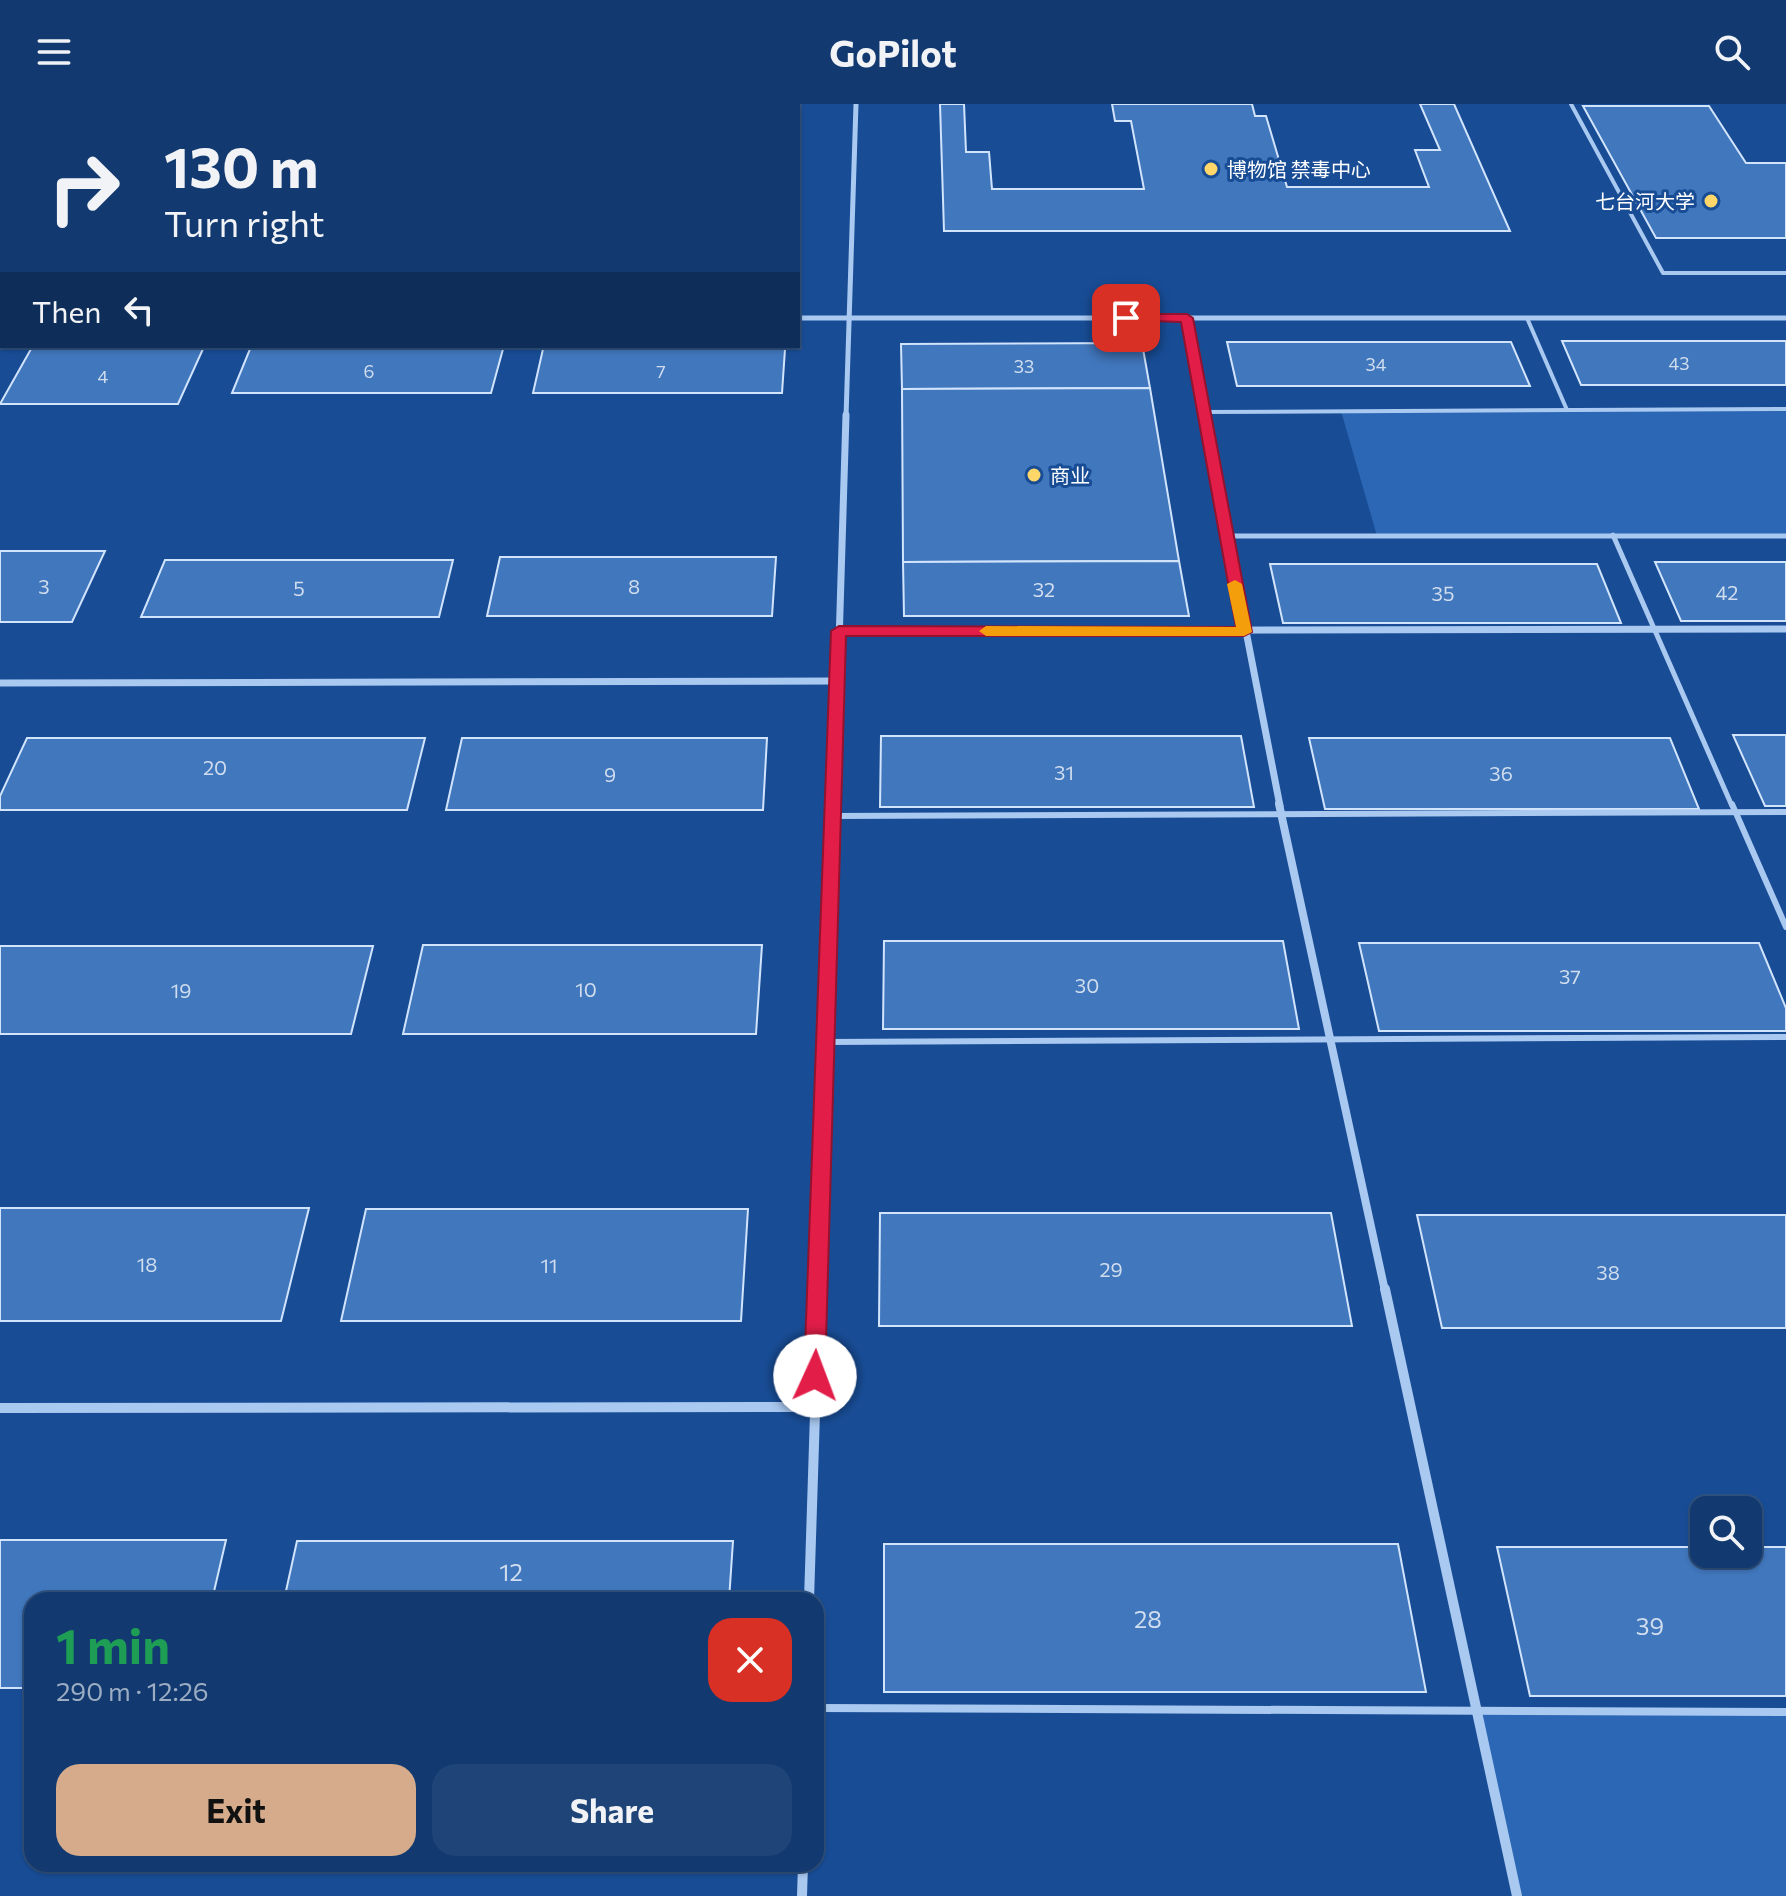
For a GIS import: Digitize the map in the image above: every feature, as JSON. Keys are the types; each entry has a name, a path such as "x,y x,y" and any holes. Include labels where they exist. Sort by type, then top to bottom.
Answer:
{"street":[{"path":"809,1592 856,104"},
{"path":"800,318 1786,318"},
{"path":"1187,318 1225,536 1329,1040 1517,1896"},
{"path":"839,631 1786,629"},
{"path":"0,683 837,681"},
{"path":"0,1408 814,1407"},
{"path":"802,1896 803,1872"}],"lane":[{"path":"1571,104 1663,273 1786,273"},
{"path":"1527,318 1567,410"},
{"path":"1202,412 1786,409"},
{"path":"1613,535 1786,927"},
{"path":"1225,536 1786,536"},
{"path":"832,816 1786,812"},
{"path":"826,1042 1786,1037"},
{"path":"824,1708 1786,1712"}],"shaded area":[{"path":"1786,409 1786,536 1377,536 1341,411"},
{"path":"1479,1712 1786,1712 1786,1896 1517,1896"}],"building":[{"name":"博物馆 禁毒中心","path":"940,104 964,104 966,152 989,152 992,189 1144,189 1131,121 1115,121 1112,104 1252,104 1255,116 1266,116 1287,187 1429,187 1415,150 1440,150 1420,104 1454,104 1510,231 944,231"},
{"name":"七台河大学","path":"1583,106 1709,106 1746,163 1786,163 1786,238 1656,238"},
{"path":"1562,341 1786,341 1786,385 1581,385"},
{"path":"1227,342 1511,342 1530,386 1237,386"},
{"path":"1142,343 1150,388 902,389 901,344"},
{"path":"31,349 203,349 178,404 0,404"},
{"path":"250,349 503,349 491,393 232,393"},
{"path":"543,349 785,349 782,393 533,393"},
{"name":"商业","path":"1150,388 1179,561 903,562 902,389"},
{"path":"0,551 105,551 72,622 0,622"},
{"path":"500,557 776,557 772,616 487,616"},
{"path":"165,560 453,560 439,617 141,617"},
{"path":"1179,561 1189,616 904,616 903,562"},
{"path":"1655,562 1786,562 1786,621 1681,621"},
{"path":"1270,564 1597,564 1621,623 1283,623"},
{"path":"1733,735 1786,735 1786,806 1765,806"},
{"path":"881,736 1241,736 1254,807 880,807"},
{"path":"27,738 425,738 407,810 0,810 0,796"},
{"path":"462,738 767,738 763,810 446,810"},
{"path":"1309,738 1670,738 1699,809 1325,809"},
{"path":"884,941 1283,941 1299,1029 883,1029"},
{"path":"1359,943 1759,943 1786,1008 1786,1031 1379,1031"},
{"path":"423,945 762,945 756,1034 403,1034"},
{"path":"0,946 373,946 351,1034 0,1034"},
{"path":"0,1208 309,1208 281,1321 0,1321"},
{"path":"366,1209 748,1209 741,1321 341,1321"},
{"path":"880,1213 1331,1213 1352,1326 879,1326"},
{"path":"1417,1215 1786,1215 1786,1328 1442,1328"},
{"path":"0,1540 226,1540 214,1592 24,1592 24,1688 0,1688"},
{"path":"297,1541 733,1541 730,1592 286,1592"},
{"path":"884,1544 1398,1544 1426,1692 884,1692"},
{"path":"1497,1547 1690,1547 1690,1568 1762,1568 1762,1547 1786,1547 1786,1696 1530,1696"}],"slow traffic":[{"path":"986,631 1244,632 1235,584"}],"place":[{"name":"博物馆 禁毒中心","path":"1211,169"},
{"name":"七台河大学","path":"1711,201"},
{"name":"商业","path":"1034,475"}],"route":[{"path":"815,1376 839,631 1244,632 1187,318 1126,318"}]}
